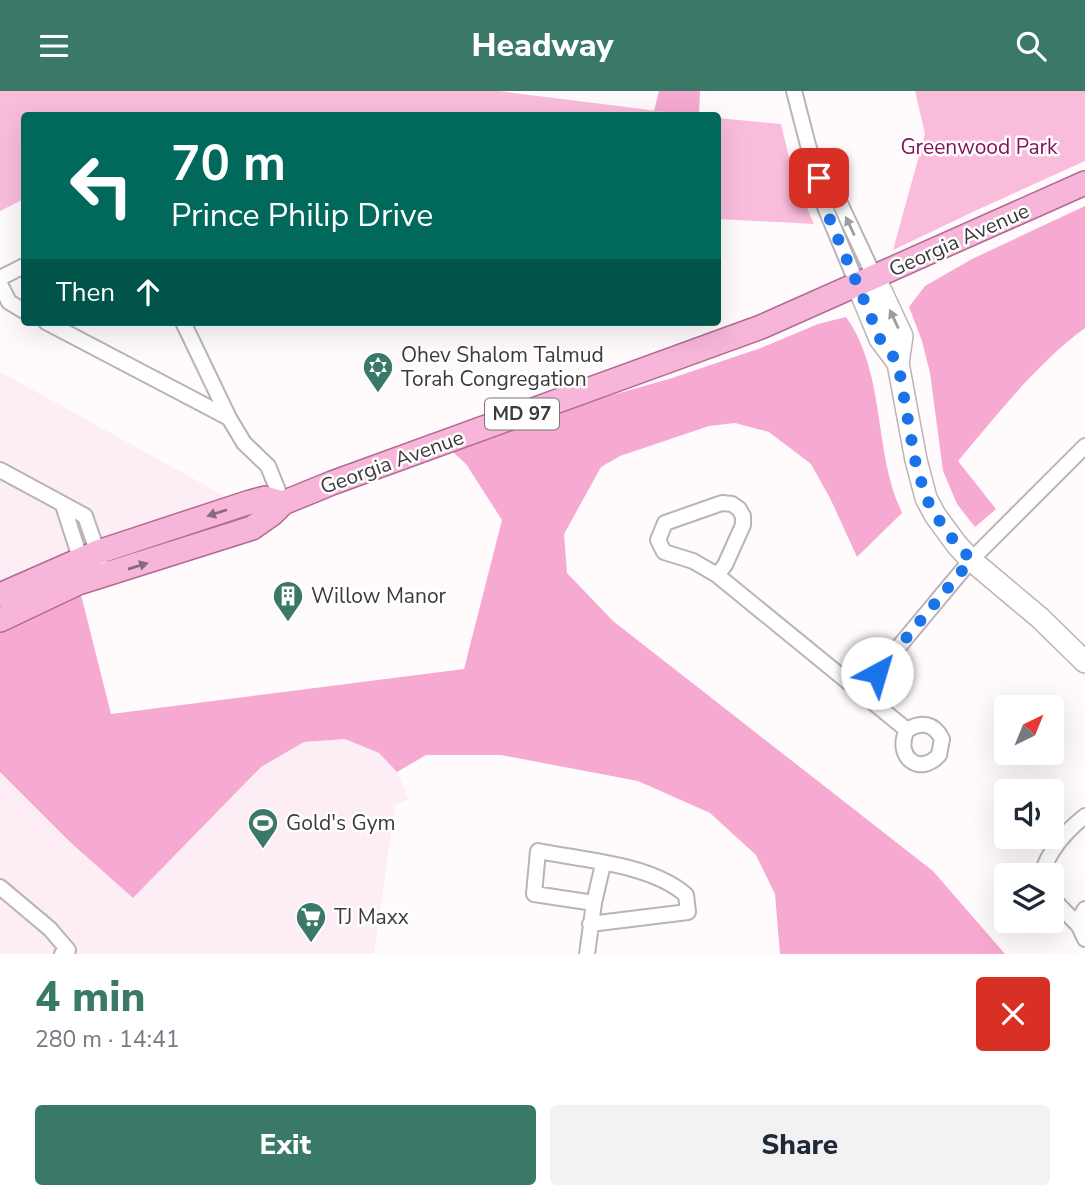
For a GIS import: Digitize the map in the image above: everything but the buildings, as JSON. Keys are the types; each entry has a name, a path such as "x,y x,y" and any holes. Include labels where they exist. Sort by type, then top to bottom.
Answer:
{"main road":[{"name":"Georgia Avenue","path":"0,621 50,595 93,567 250,502 265,498 282,503 717,344 866,282 1085,183"},
{"name":"Georgia Avenue","path":"0,595 41,576 93,567"}],"street":[{"path":"794,91 819,178 838,199 866,282 902,336 898,363 915,460 926,498 945,530 971,560 1040,618 1085,662"},
{"path":"0,278 21,268"},
{"path":"0,284 9,302 21,308"},
{"path":"54,326 229,418"},
{"path":"185,326 229,418 244,443 268,466 282,503"},
{"path":"861,692 971,560 1085,446"},
{"path":"0,470 85,516 93,567"},
{"path":"717,575 725,565 743,525 743,516 739,509 732,504 722,503 665,523 658,540 664,552 693,561 717,575 907,730"},
{"path":"1046,863 1073,825 1085,816"},
{"path":"590,924 688,912 686,895 667,881 647,874 538,851 534,894 594,903"},
{"path":"587,954 590,924 603,864"},
{"path":"0,887 50,929 68,950 62,954"},
{"path":"1082,933 1080,917 1085,909"},
{"path":"1064,912 1082,933"}],"shaded area":[{"path":"659,91 700,91 699,112 654,111"},
{"path":"1085,206 1085,328 1050,357 1002,408 958,461 996,509 975,527 957,504 943,471 930,373 909,307 925,286 972,259"},
{"path":"846,317 857,335 871,376 886,462 902,513 857,557 811,464 769,432 735,423 709,426 620,456 601,467 564,534 567,573 613,621 933,871 1005,954 780,954 775,894 756,855 710,813 638,781 501,755 426,755 397,772 379,753 345,739 304,742 261,767 133,898 70,842 0,772 0,621 78,583 111,714 464,669 502,520 466,464 443,443 669,379 761,348 818,324"},
{"path":"0,372 232,500 0,595"},
{"path":"345,739 379,753 397,772 408,799 395,805 374,954 0,954 0,772 70,842 133,898 261,767 304,742"}],"green space":[{"path":"0,91 499,91 666,112 21,112 21,200 0,211"},
{"name":"Greenwood Park","path":"915,91 1085,91 1085,161 893,250 925,134"},
{"path":"721,118 781,124 794,178 814,224 721,219"}],"place":[{"name":"Ohev Shalom Talmud Torah Congregation","path":"378,394"},
{"name":"Willow Manor","path":"288,623"},
{"name":"Gold's Gym","path":"263,850"},
{"name":"TJ Maxx","path":"311,944"}],"route":[{"path":"819,178 825,208 880,339 898,363 915,460 926,498 945,530 971,560 877,673"}]}
